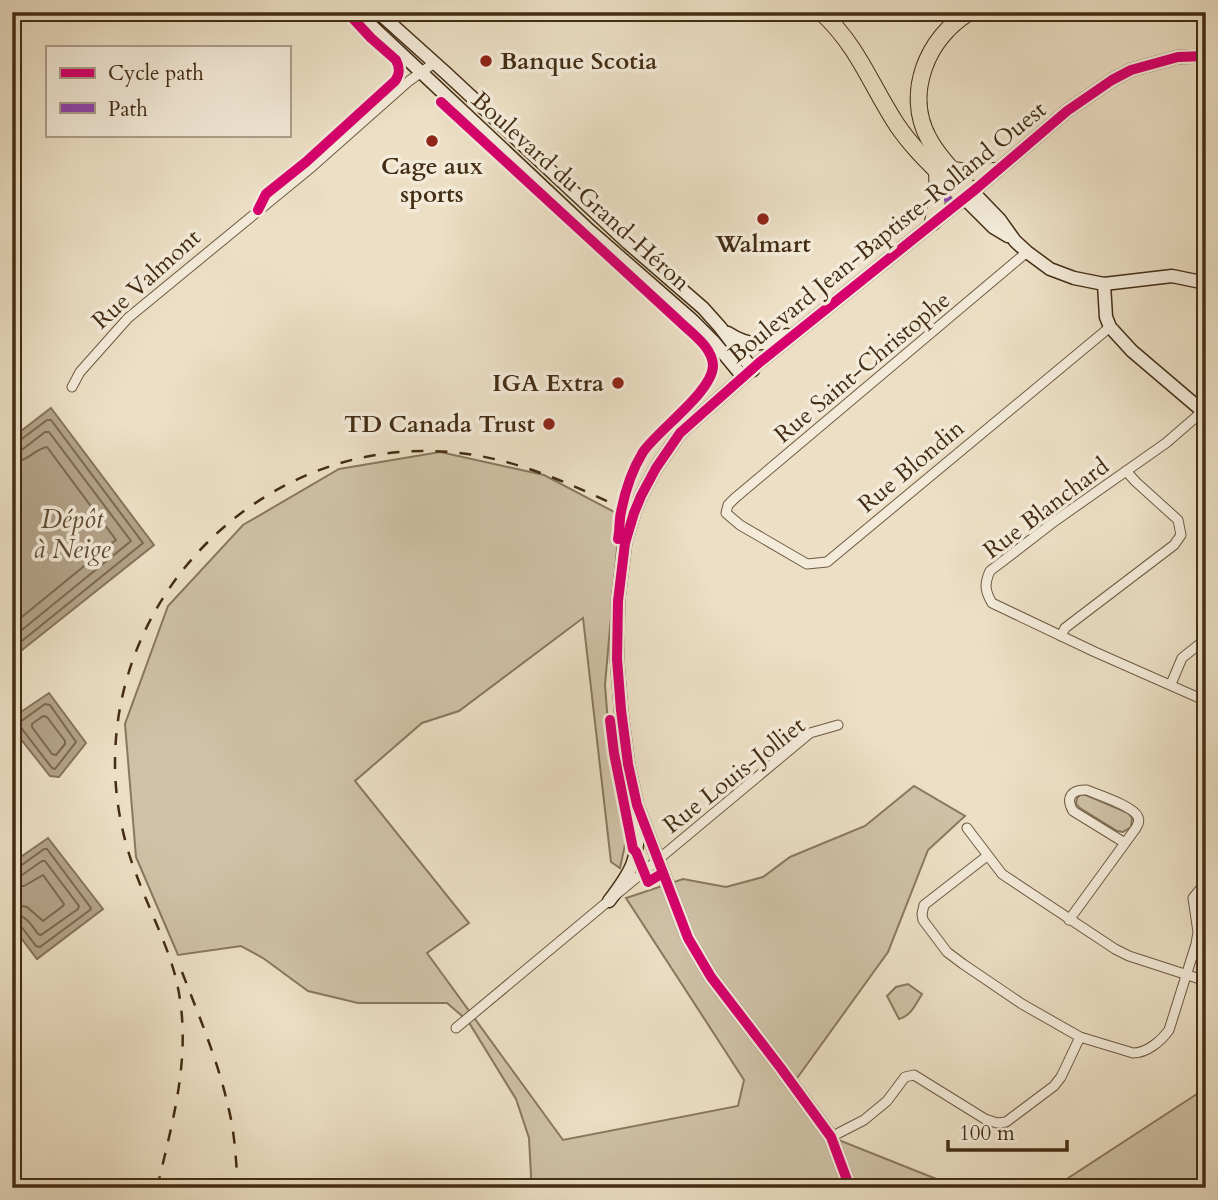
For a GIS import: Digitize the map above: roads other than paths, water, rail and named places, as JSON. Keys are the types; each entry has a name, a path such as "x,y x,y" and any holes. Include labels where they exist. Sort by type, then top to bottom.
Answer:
{"highway":[{"path":"821,12 852,47 899,128 968,195"},
{"path":"933,222 945,171 923,128 919,109 919,87 926,62 938,40 970,12"},
{"path":"945,171 995,171"}],"street":[{"name":"Boulevard du Grand-Héron","path":"356,12 589,230 748,373"},
{"name":"Boulevard du Grand-Héron","path":"378,12 703,309 720,327 748,373"},
{"name":"Boulevard Jean-Baptiste-Rolland Ouest","path":"850,1188 831,1138 711,977 688,938 637,806 628,764 617,659 618,601 625,543 641,496 680,433 748,373 1068,111 1131,70 1178,57 1206,56"},
{"name":"Rue Valmont","path":"72,387 88,363 128,318 434,63"},
{"path":"968,195 1000,220 1027,252 1050,269 1074,278 1104,284 1172,276 1206,283"},
{"name":"Rue Saint-Christophe","path":"726,513 728,505 735,498 1027,252"},
{"path":"1104,284 1106,317 1110,327 1132,351 1204,413"},
{"path":"720,327 744,341 762,344 800,331"},
{"name":"Rue Blondin","path":"726,513 740,525 807,564 827,562 1110,327"},
{"name":"Rue Blanchard","path":"1204,413 1055,521 990,572 985,581 986,593 992,603 1206,701"},
{"path":"1061,636 1065,628 1174,545 1181,535 1178,520 1126,471"},
{"path":"1171,684 1182,657 1206,639"},
{"name":"Rue Louis-Jolliet","path":"456,1028 810,733 838,725"},
{"path":"1069,920 1136,828 1139,822 1138,815 1132,809 1087,790 1073,792 1070,799 1073,811 1125,843"},
{"path":"609,901 630,873 638,841 637,806"},
{"path":"967,828 1002,874 1069,920 1129,956 1206,981"},
{"path":"987,856 924,905 923,920 947,952 1022,1004 1080,1037 1133,1053 1147,1049 1169,1030 1193,957 1198,932 1194,898 1200,888 1206,885"},
{"path":"831,1138 864,1120 887,1101 905,1077 914,1075 985,1119 998,1123 1006,1122 1054,1086 1080,1037"}],"water":[{"name":"Dépôt à Neige","path":"51,408 154,545 12,658 12,438"},
{"path":"49,693 86,743 59,777 50,776 12,728 12,718"},
{"path":"48,838 103,909 37,959 12,926 12,863"}],"railway":[{"path":"157,1188 180,1082 183,1029 175,975 124,836 116,792 115,763 122,698 142,637 174,582 215,535 265,497 322,469 384,454 450,452 495,459 559,480 622,508"},
{"path":"182,972 224,1089 234,1137 238,1188"}],"place":[{"name":"Banque Scotia","path":"486,61"},
{"name":"Cage aux sports","path":"432,141"},
{"name":"Walmart","path":"763,219"},
{"name":"IGA Extra","path":"618,383"},
{"name":"TD Canada Trust","path":"549,424"}]}
